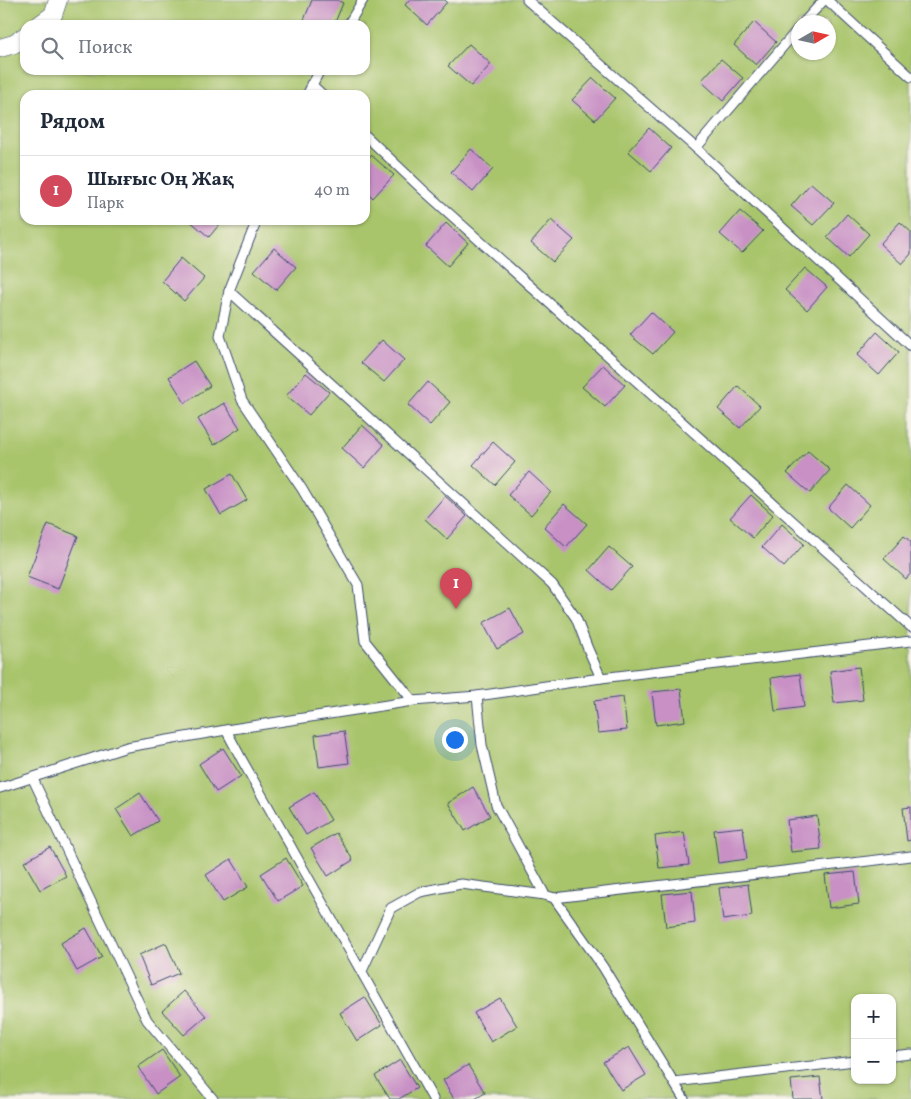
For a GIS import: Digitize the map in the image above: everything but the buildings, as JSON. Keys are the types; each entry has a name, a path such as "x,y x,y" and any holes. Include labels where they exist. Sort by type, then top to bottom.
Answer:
{"street":[{"path":"46,20 53,15 58,0"},
{"path":"0,48 14,44 20,40"}],"lane":[{"path":"351,20 363,0"},
{"path":"526,0 696,148 911,346"},
{"path":"811,15 825,0 911,77"},
{"path":"696,148 791,37"},
{"path":"309,90 317,75"},
{"path":"311,84 318,90"},
{"path":"370,140 911,627"},
{"path":"256,225 229,291 220,336 242,400 302,489 358,584 365,640 413,701"},
{"path":"229,291 552,584 576,618 601,678"},
{"path":"0,788 33,779 127,747 226,730 413,701 477,696 601,678 911,641"},
{"path":"477,696 482,746 496,805 550,896 603,967 684,1099"},
{"path":"226,730 433,1099"},
{"path":"33,779 147,1020 213,1099"},
{"path":"362,971 391,908 420,892 461,884 550,896 911,856"},
{"path":"896,1056 911,1054"},
{"path":"674,1082 851,1060"}],"green space":[{"path":"0,0 911,0 911,1099 0,1099"}],"place":[{"name":"Шығыс Оң Жақ","path":"456,609"}]}
